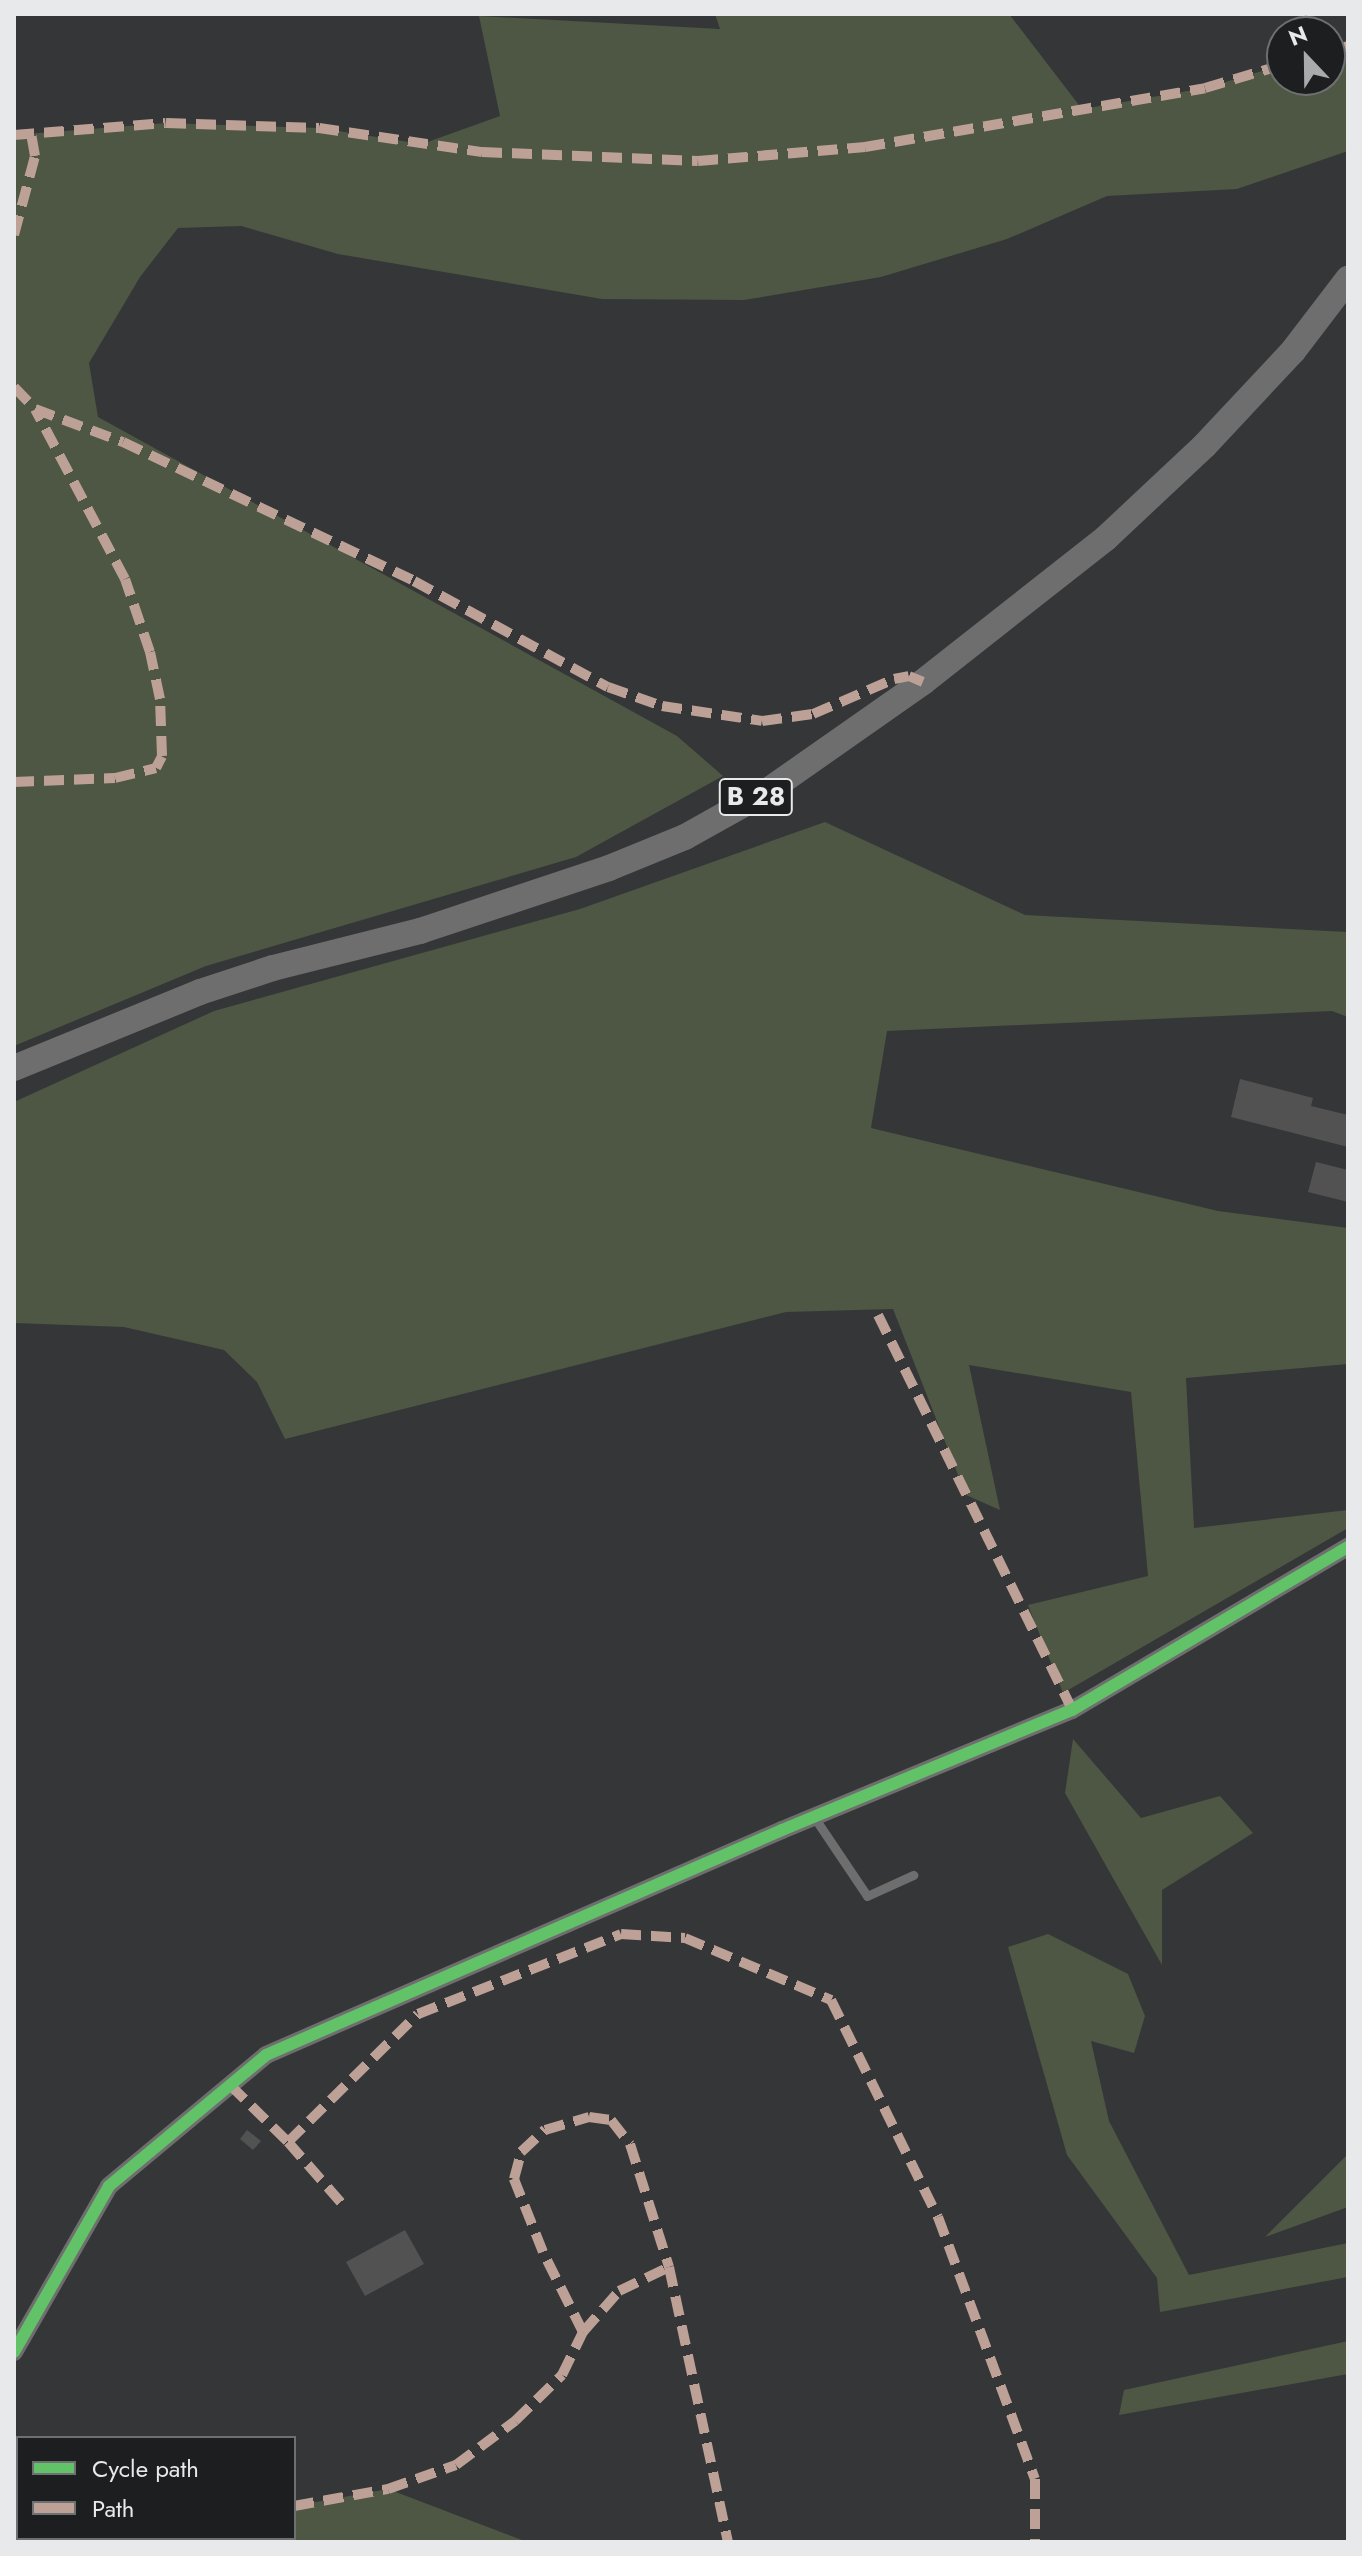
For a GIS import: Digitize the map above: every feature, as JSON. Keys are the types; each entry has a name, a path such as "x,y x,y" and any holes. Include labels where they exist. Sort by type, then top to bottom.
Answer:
{"main road":[{"name":"B 28","path":"14,1068 200,992 273,968 420,931 596,873 685,837 769,790 923,682 1106,538 1215,435 1293,351 1348,279"}],"street":[{"path":"14,2352 109,2186 266,2055 814,1817 1072,1710 1348,1547"}],"lane":[{"path":"814,1817 867,1896 913,1875"}],"green space":[{"path":"715,14 1009,14 1082,109 1205,88 1266,70 1266,96 1346,96 1348,46 1348,151 1237,189 1107,196 1007,239 881,277 744,300 602,299 338,254 241,226 178,228 140,277 89,363 98,417 677,736 723,776 576,857 206,966 14,1046 14,135 166,123 319,128 422,144 500,116 479,16 720,29"},
{"path":"825,822 1025,915 1348,932 1348,1017 1332,1011 887,1031 871,1128 1218,1211 1348,1228 1348,1364 1186,1378 1194,1528 1348,1510 1348,1528 1063,1693 1028,1605 1148,1576 1131,1392 969,1365 1000,1510 966,1495 893,1309 786,1312 285,1439 257,1382 224,1350 124,1327 14,1323 14,1102 214,1011 580,909"},
{"path":"1073,1739 1141,1818 1220,1796 1253,1833 1162,1890 1162,1965 1065,1793"},
{"path":"1048,1934 1128,1974 1145,2016 1134,2053 1091,2041 1109,2121 1189,2275 1348,2243 1348,2277 1160,2312 1157,2278 1067,2155 1008,1947"},
{"path":"1348,2154 1348,2207 1265,2237"},
{"path":"1348,2341 1348,2374 1119,2415 1124,2390"},
{"path":"388,2489 527,2542 52,2542 296,2540 296,2506"}],"building":[{"path":"1240,1079 1313,1098 1311,1106 1348,1115 1348,1147 1231,1117"},
{"path":"1316,1162 1348,1170 1348,1202 1308,1192"},
{"path":"247,2130 261,2141 253,2150 240,2139"},
{"path":"405,2230 424,2264 365,2296 346,2262"}],"marked path":[{"path":"14,135 166,123 319,128 482,152 698,161 865,147 1205,88 1266,70"},
{"path":"14,235 35,156 31,133"},
{"path":"14,387 35,409 123,442 414,581 608,687 662,706 762,721 813,714 894,679 909,676 923,682"},
{"path":"14,782 115,778 156,768 162,756 160,699 150,652 125,579 35,409"},
{"path":"878,1315 1072,1710"},
{"path":"288,2142 418,2014 621,1934 685,1938 831,2000 938,2217 1035,2479 1035,2542"},
{"path":"230,2085 288,2142 345,2207"},
{"path":"583,2332 543,2252 514,2179 521,2152 545,2130 589,2117 611,2120 630,2144 669,2267"},
{"path":"296,2506 388,2489 456,2465 515,2421 562,2375 583,2332 619,2291 669,2267 728,2542"},
{"path":"52,2542 60,2540"}],"cycle path":[{"path":"14,2352 109,2186 266,2055 782,1830 1072,1710 1348,1547"}]}
